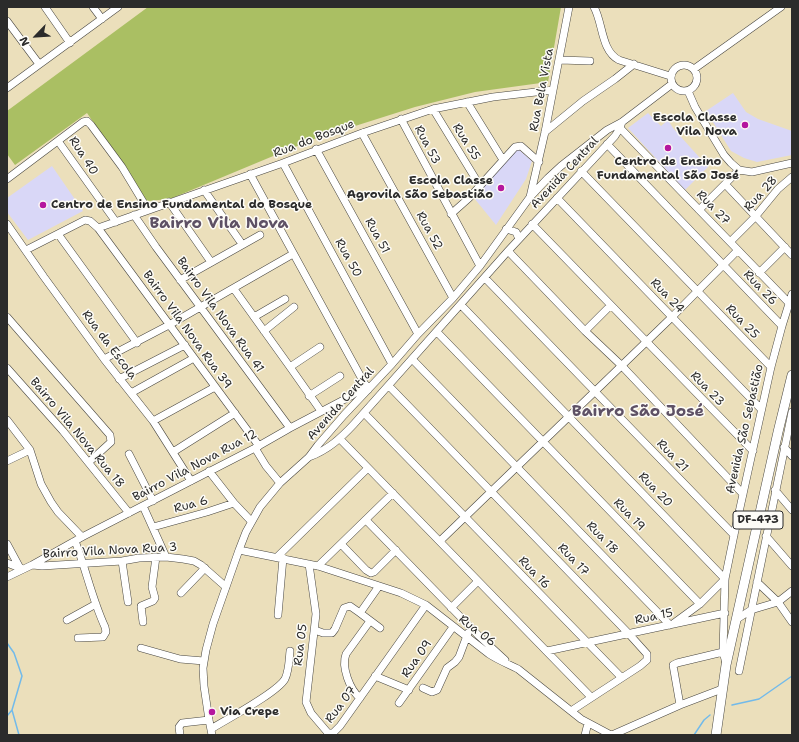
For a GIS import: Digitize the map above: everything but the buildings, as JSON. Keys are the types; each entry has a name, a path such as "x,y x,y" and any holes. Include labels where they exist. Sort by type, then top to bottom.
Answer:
{"main road":[{"name":"Avenida São Sebastião","path":"715,734 726,665 792,375"}],"street":[{"path":"45,7 70,43"},
{"path":"93,7 102,19"},
{"path":"7,88 118,7"},
{"name":"Rua Bela Vista","path":"533,194 570,7"},
{"path":"594,7 599,18 605,43 615,58 670,76"},
{"path":"694,69 781,7"},
{"path":"7,21 39,64"},
{"path":"560,60 590,61"},
{"path":"546,132 583,101 634,64"},
{"path":"682,64 689,65 694,69 697,81 694,87 688,90 679,90 672,84 670,76 674,68 682,64"},
{"name":"Avenida Central","path":"310,457 340,439 532,224 607,144 621,125 672,84"},
{"name":"Rua do Bosque","path":"98,228 134,214 283,163 401,119 433,109 493,97 553,90"},
{"path":"688,90 696,107 724,155 739,170 752,172 792,163"},
{"path":"466,102 503,160"},
{"name":"Rua 55","path":"433,109 480,186"},
{"name":"Rua 53","path":"401,119 480,266"},
{"name":"Rua 40","path":"116,222 58,141 82,122 89,122 122,167 148,210"},
{"name":"Avenida Central","path":"310,457 318,445 367,388 392,364 418,334 453,298 480,266 533,194 560,166 607,130 621,125"},
{"name":"Rua 27","path":"621,125 699,210 789,303"},
{"name":"Rua 52","path":"362,133 453,298"},
{"path":"7,179 58,141"},
{"name":"Rua 26","path":"607,144 782,326"},
{"path":"451,214 469,198 514,148 518,146 523,148 539,162"},
{"name":"Rua 51","path":"316,150 418,334"},
{"name":"Rua 50","path":"283,163 392,364"},
{"path":"699,210 726,185 739,170"},
{"name":"Rua 25","path":"581,172 771,368"},
{"path":"250,174 367,388"},
{"name":"Rua 28","path":"730,242 756,217 778,189 792,177"},
{"path":"726,185 792,255"},
{"path":"204,190 242,244"},
{"name":"Rua 24","path":"557,198 761,409"},
{"path":"170,202 211,262"},
{"name":"Bairro Vila Nova Rua 41","path":"134,214 200,308 290,428"},
{"path":"26,250 85,220 90,221 98,228"},
{"path":"512,221 517,229 525,233"},
{"name":"Rua da Escola","path":"7,224 104,359 153,420 191,481"},
{"name":"Rua 23","path":"532,224 752,451"},
{"name":"Bairro Vila Nova Rua 39","path":"98,228 235,413 257,447 266,466 280,483"},
{"path":"506,229 516,232 519,239"},
{"path":"58,234 137,343"},
{"path":"180,280 260,235"},
{"path":"759,273 784,247"},
{"path":"440,541 595,392 620,365 698,292 738,250"},
{"path":"508,251 620,365 743,494"},
{"path":"104,359 170,325 293,254"},
{"name":"Rua 21","path":"485,278 734,535"},
{"path":"234,289 320,412"},
{"name":"Avenida São Sebastião","path":"726,665 723,652 726,579 761,409 782,326 792,294"},
{"path":"254,317 285,299"},
{"name":"Rua 20","path":"461,305 726,579"},
{"path":"585,331 610,306"},
{"path":"264,331 294,307"},
{"path":"8,319 108,432 112,439 110,444 89,462"},
{"name":"Rua 19","path":"437,332 700,604"},
{"path":"119,379 185,345"},
{"path":"290,367 320,348"},
{"path":"131,393 194,358"},
{"name":"Rua 18","path":"412,359 670,625"},
{"name":"Bairro Vila Nova Rua 18","path":"7,368 89,462 129,513"},
{"path":"309,396 340,376"},
{"name":"Rua 17","path":"388,386 648,654 647,660 621,677"},
{"path":"153,420 215,387"},
{"name":"Bairro Vila Nova Rua 12","path":"7,577 367,388"},
{"path":"739,671 792,412"},
{"path":"173,452 235,413"},
{"name":"Rua 16","path":"364,413 621,677"},
{"path":"344,415 354,424"},
{"path":"7,420 30,450 41,484 48,497 58,512 82,537"},
{"path":"340,439 591,697"},
{"path":"784,448 792,456"},
{"path":"7,461 30,450"},
{"path":"129,454 153,501"},
{"path":"290,652 287,672 282,682 270,692 211,732 204,686 204,661 213,624 238,550 251,521 260,507 280,483 310,457"},
{"path":"278,615 280,558 368,468"},
{"path":"209,471 234,503 251,521"},
{"path":"775,490 792,510"},
{"path":"318,566 393,494"},
{"name":"Rua 6","path":"153,527 234,503"},
{"path":"143,506 166,557"},
{"path":"366,520 451,608 508,663"},
{"path":"766,536 792,566"},
{"path":"75,541 84,562 96,604 105,626 105,635 102,637 78,638"},
{"path":"7,544 21,569"},
{"path":"341,544 366,570 371,573 374,572 396,550"},
{"name":"Rua 06","path":"238,550 318,566 411,597 426,606 498,660 508,663 518,669 588,723 612,735"},
{"path":"7,559 11,552"},
{"path":"143,622 140,607 153,601 154,596 152,587 156,557"},
{"name":"Bairro Vila Nova Rua 3","path":"32,565 42,566 166,557 194,561 205,568 226,587"},
{"path":"122,561 128,602"},
{"path":"7,563 21,569"},
{"name":"Rua 05","path":"309,564 315,607 315,630 306,702 308,709 320,725"},
{"path":"181,593 205,568"},
{"path":"670,625 700,604 726,579"},
{"path":"451,608 478,581"},
{"path":"757,582 778,602 792,622"},
{"path":"360,613 379,586"},
{"path":"737,619 751,610 778,602 792,591"},
{"path":"67,620 96,604"},
{"path":"315,630 323,633 333,632 343,610 347,606 352,607 380,628"},
{"name":"Rua 07","path":"320,725 328,733 333,733 340,726 426,606"},
{"name":"Rua 15","path":"547,651 725,613"},
{"path":"360,698 351,687 344,659 370,621"},
{"name":"Rua 09","path":"399,703 453,627"},
{"path":"423,688 432,692 437,690 448,668 459,657 466,636 471,628"},
{"path":"141,648 180,659 204,661"},
{"path":"680,705 673,665 677,662 723,652"},
{"path":"375,676 409,690"},
{"path":"571,711 621,677"},
{"path":"612,735 680,705 722,689"},
{"path":"180,735 179,727 182,724 209,720"},
{"path":"585,735 588,723"}],"shaded area":[{"name":"Escola Classe Vila Nova","path":"733,93 746,112 758,119 792,131 792,155 757,162 744,158 731,151 706,111"},
{"name":"Centro de Ensino Fundamental São José","path":"648,113 661,126 668,120 673,128 708,167 685,190 628,128"},
{"name":"Escola Classe Agrovila São Sebastião","path":"517,148 532,161 526,179 496,225 474,198"},
{"name":"Centro de Ensino Fundamental do Bosque","path":"52,166 83,211 28,240 7,212 7,198"}],"green space":[{"path":"148,7 561,7 548,82 475,92 415,107 314,139 170,199 147,201 87,113 15,165 7,154 7,111"}],"waterway":[{"path":"7,643 14,653 22,676 12,710 19,735"},
{"path":"732,705 759,699 792,676"},
{"path":"7,716 12,710"},
{"path":"694,735 704,720 710,715"}],"place":[{"name":"Escola Classe Vila Nova","path":"745,125"},
{"name":"Centro de Ensino Fundamental São José","path":"668,148"},
{"name":"Escola Classe Agrovila São Sebastião","path":"501,188"},
{"name":"Centro de Ensino Fundamental do Bosque","path":"43,205"},
{"name":"Via Crepe","path":"212,712"}],"district":[{"name":"Bairro Vila Nova","path":"219,224"},
{"name":"Bairro São José","path":"638,412"}]}
